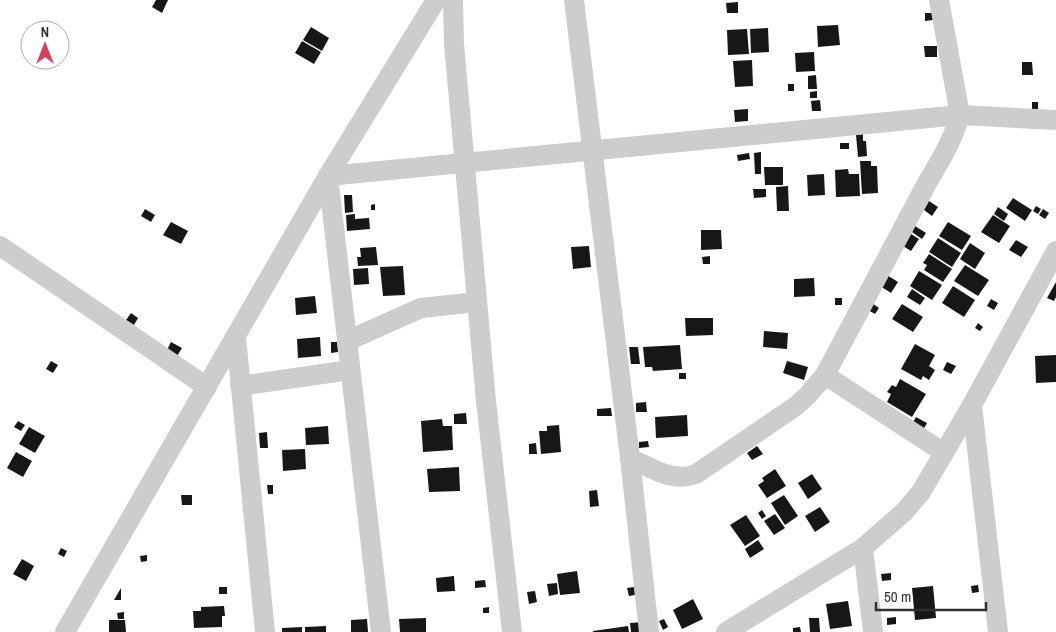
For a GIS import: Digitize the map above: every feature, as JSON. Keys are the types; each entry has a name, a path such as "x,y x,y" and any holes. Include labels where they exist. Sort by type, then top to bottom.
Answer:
{"street":[{"path":"65,632 328,176 436,0"},
{"path":"453,0 454,44 487,411 512,632"},
{"path":"574,0 630,458 649,632"},
{"path":"630,458 674,477 682,478 696,474 796,406 825,375 942,157 960,116 939,0"},
{"path":"328,176 960,116 1056,120"},
{"path":"328,176 381,632"},
{"path":"0,246 207,387"},
{"path":"728,631 863,548 904,512 921,492 972,405 1056,251"},
{"path":"347,341 421,308 477,302"},
{"path":"236,337 265,632"},
{"path":"240,386 350,370"},
{"path":"825,375 944,452"},
{"path":"972,405 998,632"},
{"path":"863,548 873,632"}],"building":[{"path":"156,0 168,0 162,13 152,7"},
{"path":"738,2 738,13 727,13 726,3"},
{"path":"925,13 933,13 933,20 925,21"},
{"path":"838,25 840,45 818,47 817,26"},
{"path":"311,27 329,38 322,51 303,40"},
{"path":"768,28 769,52 751,53 750,29"},
{"path":"747,29 749,54 728,55 727,30"},
{"path":"302,41 321,52 314,64 295,53"},
{"path":"924,46 937,46 937,57 925,57"},
{"path":"814,52 815,71 796,72 795,53"},
{"path":"752,60 753,86 735,87 733,61"},
{"path":"1022,62 1032,62 1033,75 1022,75"},
{"path":"816,75 817,89 808,89 808,76"},
{"path":"788,84 794,84 794,91 788,91"},
{"path":"817,91 817,98 810,98 810,92"},
{"path":"820,100 821,111 812,111 811,101"},
{"path":"1032,102 1038,102 1038,109 1032,109"},
{"path":"748,109 748,121 735,122 734,110"},
{"path":"863,134 863,141 866,141 867,156 858,157 856,135"},
{"path":"840,143 849,143 849,149 840,149"},
{"path":"761,152 761,174 755,174 754,153"},
{"path":"749,153 750,159 738,161 737,155"},
{"path":"860,161 871,161 871,166 877,166 878,193 862,194"},
{"path":"764,167 783,167 783,185 765,185"},
{"path":"848,169 849,174 859,174 860,196 836,197 835,170"},
{"path":"824,174 825,195 808,196 807,175"},
{"path":"788,186 789,211 777,211 776,187"},
{"path":"753,189 766,189 766,197 754,198"},
{"path":"344,195 352,195 353,212 345,213"},
{"path":"1013,198 1032,210 1025,221 1006,208"},
{"path":"929,201 938,207 932,216 924,210"},
{"path":"375,204 375,210 371,210 371,205"},
{"path":"1036,206 1041,209 1038,214 1033,211"},
{"path":"998,207 1008,214 1004,221 994,214"},
{"path":"145,209 155,215 151,222 141,216"},
{"path":"1043,209 1049,213 1045,219 1039,215"},
{"path":"355,214 355,219 369,218 370,229 347,231 346,215"},
{"path":"993,215 1010,226 999,243 981,232"},
{"path":"171,222 188,231 181,244 163,235"},
{"path":"948,222 971,236 962,250 939,236"},
{"path":"915,226 926,233 922,239 912,232"},
{"path":"701,230 721,230 722,249 701,250"},
{"path":"911,234 919,239 911,251 903,246"},
{"path":"938,238 961,253 952,267 929,252"},
{"path":"1016,240 1028,247 1021,257 1009,250"},
{"path":"970,243 985,253 975,269 960,259"},
{"path":"589,246 591,267 573,269 571,247"},
{"path":"376,247 378,265 358,266 357,257 361,257 360,248"},
{"path":"929,254 952,269 943,282 924,270 927,265 923,263"},
{"path":"710,256 710,264 703,264 702,257"},
{"path":"965,265 989,280 978,296 954,281"},
{"path":"403,266 405,295 383,296 380,267"},
{"path":"368,268 369,284 354,285 353,269"},
{"path":"919,271 942,285 932,300 910,286"},
{"path":"887,275 898,282 891,293 880,286"},
{"path":"814,278 815,296 794,297 794,279"},
{"path":"1056,282 1056,297 1054,301 1047,298"},
{"path":"953,286 975,300 964,317 942,303"},
{"path":"912,289 925,298 920,305 907,297"},
{"path":"315,296 317,313 296,315 295,298"},
{"path":"835,298 842,298 842,305 835,305"},
{"path":"991,299 998,303 994,310 987,306"},
{"path":"872,303 879,308 875,314 868,310"},
{"path":"902,304 923,317 913,332 892,319"},
{"path":"131,313 138,318 134,325 126,320"},
{"path":"685,318 713,318 713,335 686,336"},
{"path":"978,323 983,327 980,331 975,328"},
{"path":"764,331 788,333 787,349 763,347"},
{"path":"320,337 321,356 298,358 297,339"},
{"path":"171,342 182,348 176,358 166,352"},
{"path":"331,342 337,342 338,352 331,353"},
{"path":"915,344 935,355 929,366 935,370 929,380 923,376 921,380 901,369"},
{"path":"680,345 682,369 653,371 652,367 645,367 643,347"},
{"path":"629,347 638,347 640,364 631,364"},
{"path":"1056,355 1056,382 1036,383 1035,356"},
{"path":"51,361 58,365 53,373 46,369"},
{"path":"787,361 808,367 804,380 783,373"},
{"path":"947,362 956,366 951,374 943,370"},
{"path":"679,373 686,373 686,379 679,379"},
{"path":"900,379 926,394 912,417 887,402 891,394 887,392 892,385 896,387"},
{"path":"646,402 647,412 636,412 636,403"},
{"path":"611,408 612,416 597,416 597,409"},
{"path":"466,413 467,424 454,424 454,414"},
{"path":"687,415 688,436 656,438 655,417"},
{"path":"916,417 927,423 923,430 912,424"},
{"path":"442,419 443,426 452,426 453,450 423,452 421,421"},
{"path":"18,421 25,425 21,431 14,427"},
{"path":"559,425 561,452 541,454 539,431 547,431 547,426"},
{"path":"328,426 329,444 306,445 305,428"},
{"path":"29,427 45,436 35,453 19,444"},
{"path":"267,432 268,448 260,448 259,433"},
{"path":"648,441 649,447 639,448 639,442"},
{"path":"536,443 537,454 529,454 529,444"},
{"path":"757,446 763,454 752,460 747,453"},
{"path":"305,449 306,469 283,471 282,450"},
{"path":"16,452 32,461 23,477 7,468"},
{"path":"459,467 460,491 429,492 427,469"},
{"path":"775,469 786,486 767,498 758,485 764,481 762,478"},
{"path":"812,474 822,489 808,499 798,483"},
{"path":"267,485 273,485 273,494 268,494"},
{"path":"597,490 599,506 590,507 589,491"},
{"path":"181,495 192,495 192,505 182,505"},
{"path":"784,495 798,516 785,525 771,503"},
{"path":"820,507 830,522 815,532 805,516"},
{"path":"762,510 766,516 762,519 758,513"},
{"path":"775,514 785,528 774,535 764,521"},
{"path":"746,515 760,536 745,546 730,525"},
{"path":"758,540 764,549 750,558 745,549"},
{"path":"61,548 67,551 64,557 58,554"},
{"path":"147,555 147,561 141,562 140,556"},
{"path":"22,559 34,566 26,581 13,574"},
{"path":"577,571 580,593 560,595 557,574"},
{"path":"891,573 891,580 882,581 881,574"},
{"path":"454,576 455,591 437,592 436,578"},
{"path":"485,580 486,587 475,588 475,581"},
{"path":"557,583 558,594 549,596 547,584"},
{"path":"978,585 979,592 972,593 971,586"},
{"path":"933,586 936,618 915,620 912,588"},
{"path":"219,587 227,587 227,594 219,594"},
{"path":"634,587 635,595 629,596 627,588"},
{"path":"121,588 121,600 114,600"},
{"path":"535,591 537,602 529,604 527,592"},
{"path":"693,599 703,619 682,629 673,610"},
{"path":"848,601 852,626 830,629 826,604"},
{"path":"224,606 225,616 222,616 222,627 194,628 193,611 201,611 201,607"},
{"path":"489,607 489,613 483,613 483,608"},
{"path":"124,612 124,619 118,619 117,613"},
{"path":"896,617 896,624 887,625 887,618"},
{"path":"426,618 426,632 400,632 399,619"},
{"path":"809,618 819,618 820,632 810,632"},
{"path":"367,619 368,632 351,632 351,620"},
{"path":"664,619 668,627 663,630 659,621"},
{"path":"109,620 125,620 126,632 109,632"},
{"path":"643,622 644,632 631,632 630,623"},
{"path":"326,626 326,632 305,632 305,627"},
{"path":"628,626 629,632 593,632 593,631"},
{"path":"302,627 302,632 282,632 282,628"},
{"path":"800,627 801,632 793,632 793,628"}]}
